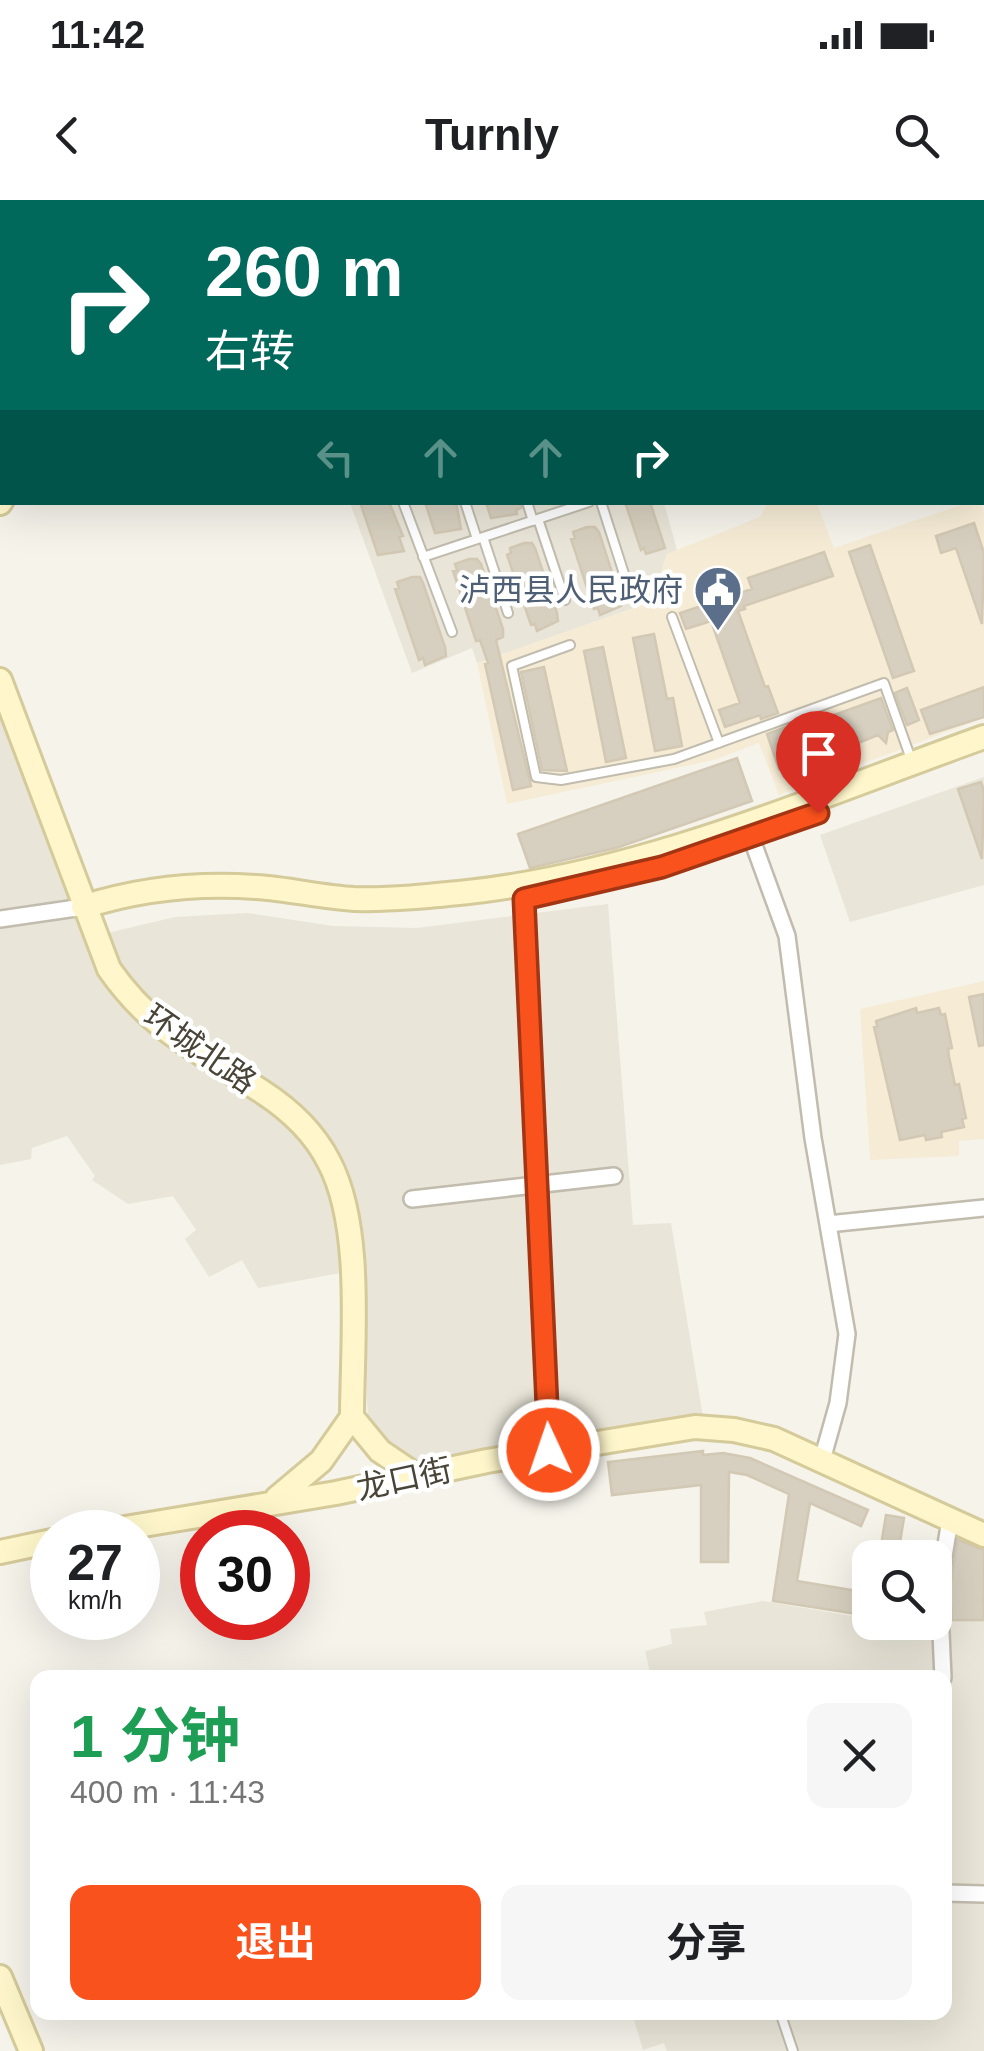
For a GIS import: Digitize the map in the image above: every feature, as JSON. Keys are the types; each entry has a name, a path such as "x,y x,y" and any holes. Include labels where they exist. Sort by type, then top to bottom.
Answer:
{"main road":[{"name":"环城北路","path":"0,680 109,968 140,1010 168,1034 280,1104 312,1134 329,1160 344,1202 353,1284 352,1417"},
{"path":"86,914 151,890 209,886 380,899 522,884 657,853 984,737"},
{"path":"86,914 210,901 381,914 524,899 646,872 984,753"},
{"path":"269,1503 309,1473 352,1417 380,1451 417,1476"},
{"name":"龙口街","path":"160,1522 549,1450 676,1429 714,1428 764,1436 984,1535"},
{"path":"0,1552 30,1546"},
{"path":"0,1978 32,2051"},
{"path":"0,2003 21,2051"}],"street":[{"path":"751,836 788,936 813,1138 847,1334 838,1402 822,1460"},
{"path":"524,899 549,1450"},
{"path":"0,919 86,914"},
{"path":"412,1199 614,1176"},
{"path":"828,1224 984,1208"},
{"path":"943,1670 939,1587 950,1520"},
{"path":"952,1893 984,1894"}],"lane":[{"path":"403,505 452,632"},
{"path":"466,505 508,613"},
{"path":"528,505 565,600"},
{"path":"423,557 581,505"},
{"path":"602,505 626,580"},
{"path":"672,617 719,743"},
{"path":"570,646 512,666 536,776 556,781 674,759 884,684 912,762"},
{"path":"783,2020 793,2051"}],"shaded area":[{"path":"351,505 665,505 677,550 667,554 651,602 477,663 472,648 412,673"},
{"name":"泸西县人民政府","path":"766,505 818,505 834,548 961,505 982,505 984,718 779,795 759,743 714,760 507,804 477,663 651,602 667,554 760,517"},
{"path":"0,711 85,938 116,997 148,1032 249,1094 302,1136 329,1181 346,1272 258,1288 242,1260 209,1277 185,1239 196,1230 173,1196 128,1204 92,1180 95,1176 67,1136 32,1148 31,1159 0,1165"},
{"path":"984,777 984,885 850,922 820,835"},
{"path":"608,904 633,1225 671,1223 703,1417 434,1463 401,1456 378,1435 368,1417 356,1209 338,1162 170,1027 121,970 103,934 175,917 247,913 333,926 417,928"},
{"path":"984,981 984,1139 959,1141 959,1156 870,1160 860,1009"},
{"path":"944,1530 984,1547 984,2051 667,2051 664,2043 643,2050 634,2020 952,2020 952,1670 649,1670 645,1651 672,1644 670,1629 707,1625 704,1612 763,1601 852,1616 852,1640 952,1640 952,1540 943,1540"}],"building":[{"path":"361,505 390,505 403,536 399,537 404,551 378,555"},
{"path":"426,505 457,505 461,529 435,533"},
{"path":"487,505 520,505 517,514 491,518"},
{"path":"626,505 651,505 665,548 646,554 644,548 641,550"},
{"path":"974,523 984,553 982,624 956,548 941,553 936,536"},
{"path":"595,527 599,532 620,597 621,606 600,615 598,608 594,609 571,539 575,538 573,532"},
{"path":"532,543 535,548 557,613 558,621 537,631 535,624 531,625 507,555 510,548"},
{"path":"870,545 914,671 893,678 849,552"},
{"path":"824,552 833,576 738,611 778,713 725,727 719,710 740,703 711,621 686,629 680,613 752,589 748,578"},
{"path":"477,559 481,564 503,629 503,637 496,640 531,786 513,790 485,664 488,663 480,640 476,641 453,571 457,570 455,564"},
{"path":"420,577 423,583 445,647 446,656 425,665 423,658 419,660 395,589 399,588 397,582"},
{"path":"654,634 667,699 673,698 682,746 655,751 633,638"},
{"path":"603,647 626,758 606,762 584,651"},
{"path":"544,667 567,771 542,770 521,672"},
{"path":"984,687 984,717 930,734 921,710"},
{"path":"907,688 919,720 907,725 895,693"},
{"path":"881,698 893,730 888,732 886,743 878,735 858,743 849,752 838,750 822,756 819,765 810,758 779,769 767,734 796,723 798,728"},
{"path":"737,758 752,801 616,848 530,868 518,834"},
{"path":"981,782 984,791 982,859 958,789"},
{"path":"984,994 984,1045 979,1046 969,997"},
{"path":"916,1008 917,1013 939,1008 941,1015 945,1014 952,1048 948,1049 949,1057 966,1118 962,1119 964,1127 941,1132 942,1137 926,1140 925,1135 900,1140 874,1027 876,1021"},
{"path":"703,1451 703,1455 723,1453 750,1458 868,1510 861,1526 810,1503 797,1581 852,1590 852,1613 773,1601 789,1494 747,1475 729,1472 728,1562 701,1562 701,1485 612,1495 608,1462"},
{"path":"886,1515 904,1518 900,1540 882,1540"},
{"path":"958,1540 984,1550 984,1620 952,1620 952,1576"}],"place":[{"name":"泸西县人民政府","path":"718,632"}],"route":[{"path":"549,1450 524,899 662,867 818,813"}]}
